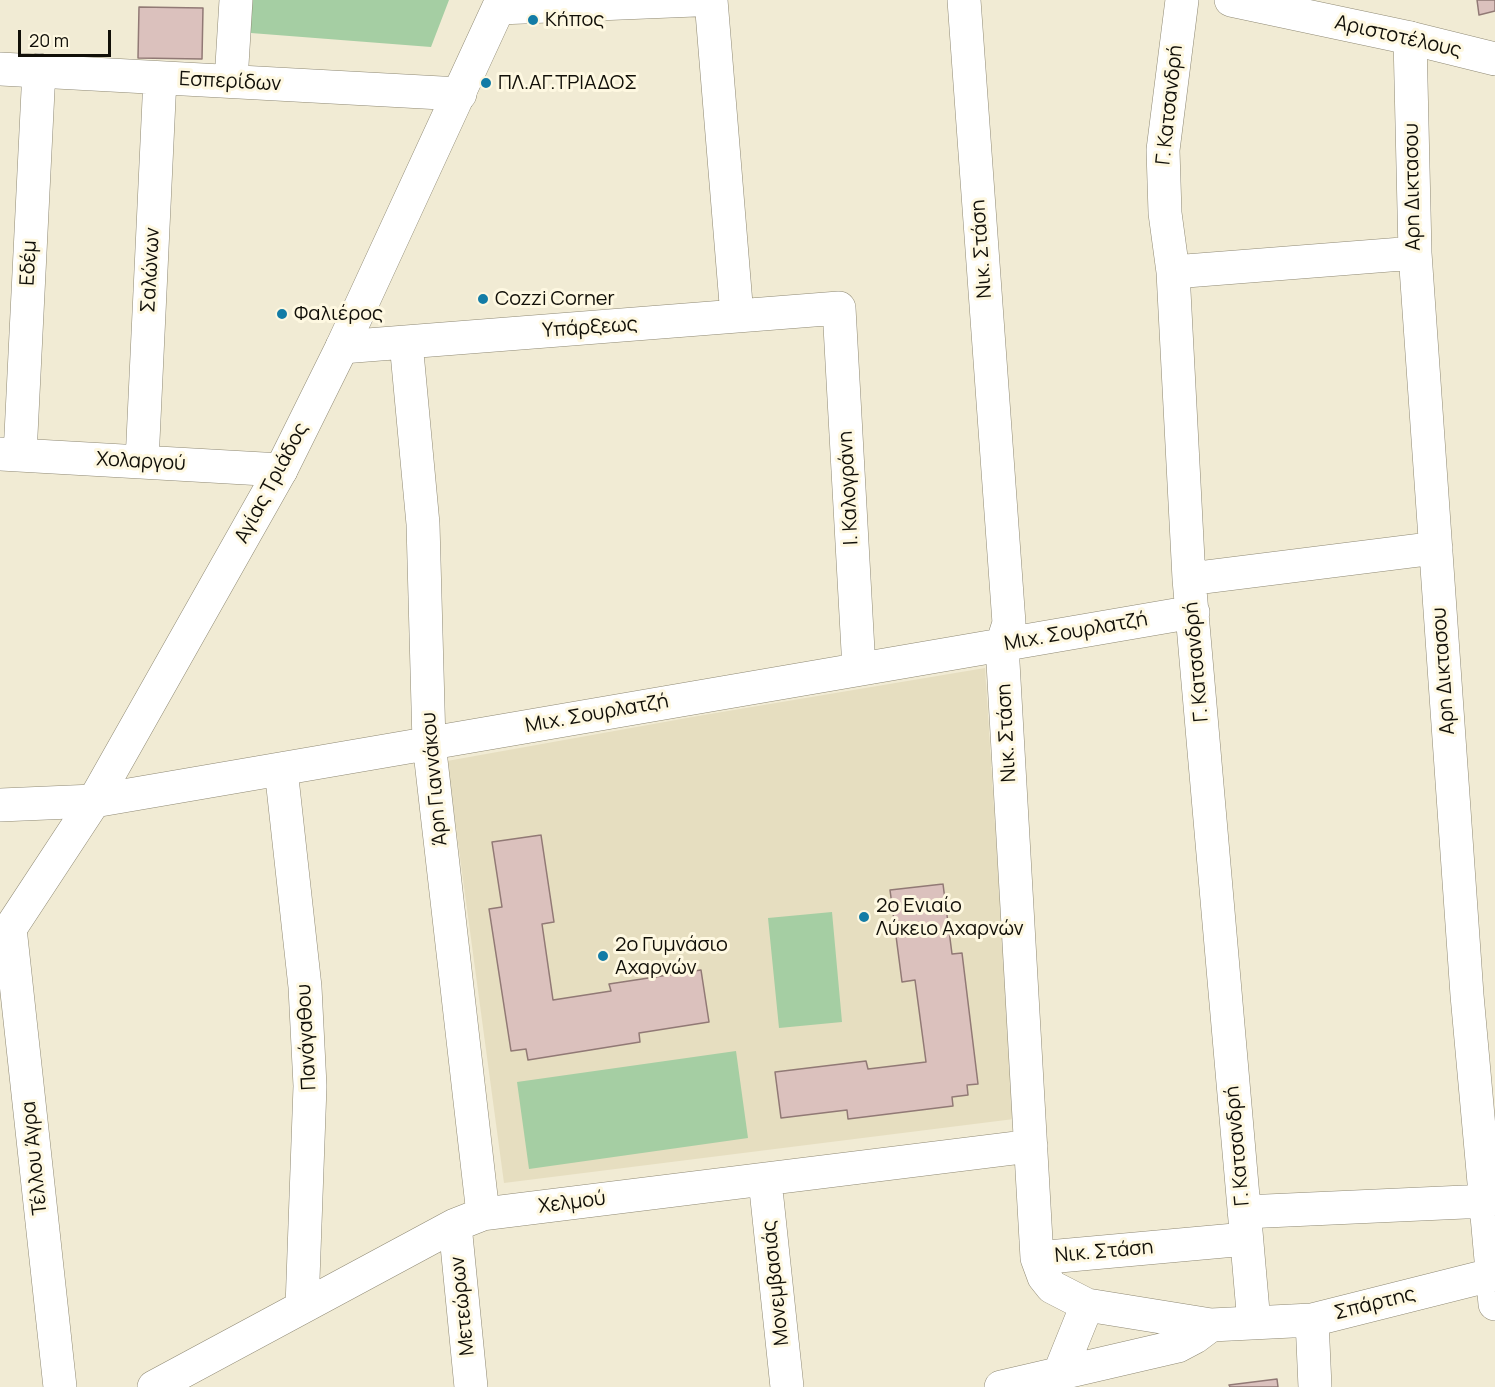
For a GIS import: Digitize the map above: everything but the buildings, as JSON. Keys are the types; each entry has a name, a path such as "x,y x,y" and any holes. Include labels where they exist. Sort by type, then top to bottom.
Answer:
{"street":[{"path":"231,81 236,0"},
{"path":"500,4 695,0"},
{"path":"711,0 737,316"},
{"name":"Νικ. Στάση","path":"964,0 1009,623 1002,645 1037,1258 1245,1226 1487,1201"},
{"name":"Γ. Κατσανδρή","path":"1182,0 1163,150 1165,213 1173,272 1189,579 1254,1323"},
{"name":"Αριστοτέλους","path":"1231,0 1410,38 1495,59"},
{"name":"Αγίας Τριάδος","path":"5,936 94,801 281,470 342,347 500,4"},
{"name":"Αρη Δικτασου","path":"1410,38 1414,253 1467,995 1494,1284"},
{"name":"Εσπερίδων","path":"0,69 460,94"},
{"name":"Εδέμ","path":"10,454 39,70"},
{"name":"Σαλώνων","path":"142,462 160,78"},
{"path":"1173,272 1414,253"},
{"name":"Υπάρξεως","path":"342,347 839,308"},
{"name":"Ι. Καλογράνη","path":"839,308 859,669"},
{"name":"Άρη Γιαννάκου","path":"406,342 423,524 429,743 469,1220"},
{"name":"Χολαργού","path":"10,454 281,470"},
{"path":"1189,579 1436,548"},
{"name":"Μιχ. Σουρλατζή","path":"0,805 94,801 1193,612"},
{"name":"Πανάγαθου","path":"281,769 305,987 310,1086 302,1307"},
{"name":"Τέλλου Άγρα","path":"5,936 60,1387"},
{"name":"Χελμού","path":"154,1387 469,1220 1030,1146"},
{"name":"Μονεμβασιάς","path":"765,1180 787,1387"},
{"name":"Μετεώρων","path":"469,1220 471,1387"},
{"name":"Σπάρτης","path":"1037,1258 1044,1277 1052,1287 1087,1305 1211,1325 1312,1320 1494,1284"},
{"path":"1060,1372 1087,1305"},
{"path":"1312,1320 1315,1387"},
{"path":"1001,1387 1178,1346 1196,1337 1211,1325"}],"shaded area":[{"path":"985,668 1014,1119 504,1183 447,761"}],"green space":[{"path":"239,0 449,0 431,47 238,32"},
{"path":"832,912 842,1022 779,1028 768,918"},
{"path":"736,1051 748,1138 529,1169 517,1082"}],"place":[{"name":"Κήπος","path":"533,20"},
{"name":"ΠΛ.ΑΓ.ΤΡΙΑΔΟΣ","path":"486,83"},
{"name":"Cozzi Corner","path":"483,299"},
{"name":"Φαλιέρος","path":"282,314"},
{"name":"2ο Ενιαίο Λύκειο Αχαρνών","path":"864,917"},
{"name":"2ο Γυμνάσιο Αχαρνών","path":"603,956"}]}
